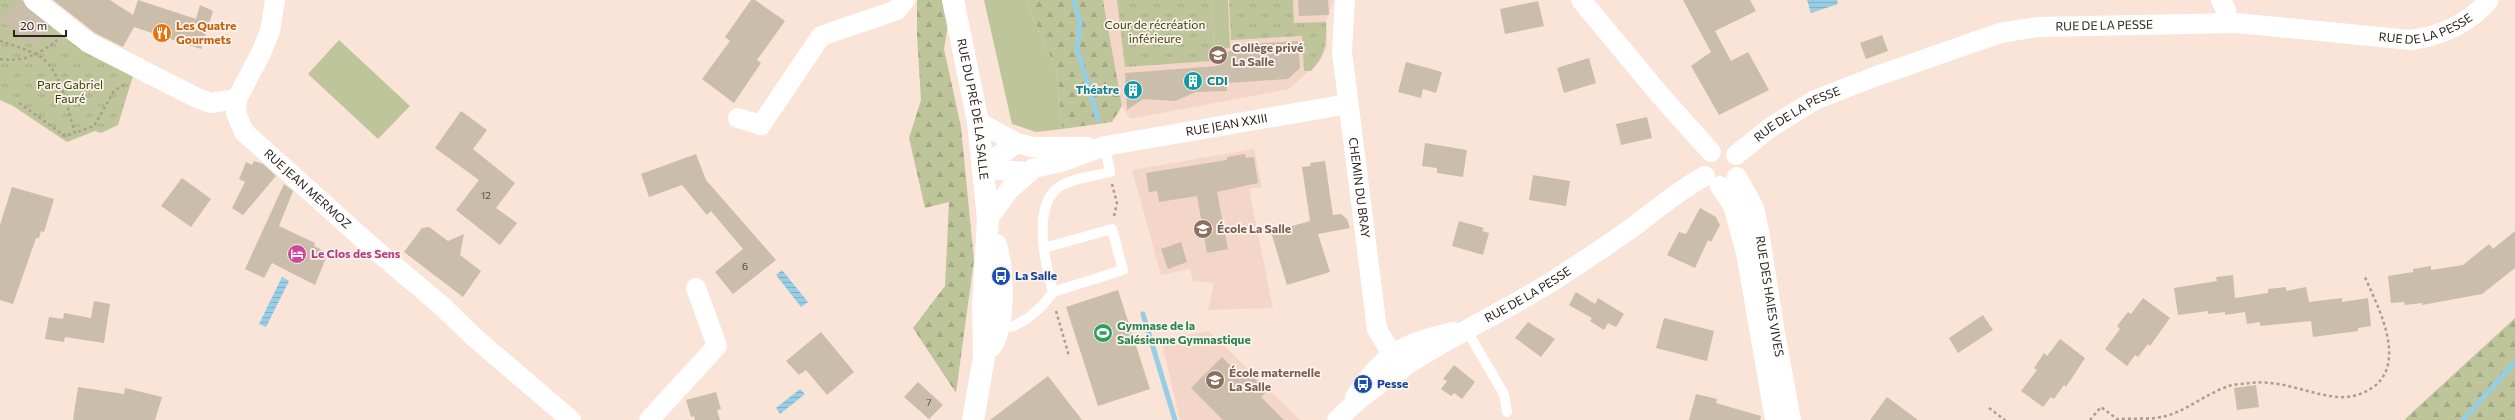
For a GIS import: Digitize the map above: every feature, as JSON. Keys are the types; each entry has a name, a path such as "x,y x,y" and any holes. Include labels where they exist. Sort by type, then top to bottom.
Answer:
{"main road":[{"name":"RUE DU PRÉ DE LA SALLE","path":"953,0 978,122 984,166 988,219 983,308 984,357 974,420"},
{"name":"RUE DU PRÉ DE LA SALLE","path":"984,357 994,343 998,329 1001,276 998,254 988,219"}],"street":[{"path":"34,0 70,29 101,50 211,103 237,99 261,53 270,31 275,0"},
{"path":"738,118 761,125 822,36 897,10 905,0"},
{"name":"CHEMIN DU BRAY","path":"1345,0 1342,52 1377,329 1397,362"},
{"path":"1581,0 1660,95 1711,152"},
{"path":"2221,0 2226,10 2226,23"},
{"name":"RUE DE LA PESSE","path":"1736,155 1771,127 1815,100 1881,74 2000,33 2038,27 2226,23 2294,27 2411,40 2436,35 2451,29 2469,19 2489,0"},
{"name":"RUE JEAN MERMOZ","path":"237,99 236,113 244,132 371,246 443,306 475,338 571,420"},
{"name":"RUE JEAN XXIII","path":"984,166 998,170 1027,172 1105,146 1348,104"},
{"name":"RUE JEAN XXIII","path":"978,122 1017,143 1046,147 1105,146"},
{"path":"984,166 1017,143"},
{"path":"1724,149 1736,155 1740,163 1721,180 1703,165 1711,152 1724,149"},
{"name":"RUE JEAN XXIII","path":"988,219 1009,190 1027,172"},
{"name":"RUE DE LA PESSE","path":"1342,415 1375,368 1397,362 1419,340 1466,329 1551,281 1618,238 1721,180"},
{"name":"RUE DES HAIES VIVES","path":"1721,180 1733,205 1743,238 1775,420"},
{"name":"RUE DES HAIES VIVES","path":"1721,180 1754,208 1760,231 1774,333 1791,420"},
{"path":"649,420 717,346 696,288"}],"lane":[{"path":"1052,294 1044,248 1045,205 1051,193 1065,183 1110,172 1105,146"},
{"path":"998,329 1014,326 1028,318 1042,306 1052,294 1123,270 1112,229 1044,248"},
{"path":"1466,329 1504,394 1507,412"}],"path":[{"path":"0,59 18,60 38,55 70,29"},
{"path":"0,41 38,55 46,61 56,76 74,133"},
{"path":"19,103 65,136 94,126 114,91 124,83 132,83"},
{"path":"1113,190 1117,203"},
{"path":"2090,420 2101,407 2117,419 2165,416 2230,385 2260,381 2286,384 2340,397 2358,395 2369,390 2381,380 2387,370 2390,360 2390,347 2375,300 2364,275"},
{"path":"1052,294 1069,356"},
{"path":"1989,408 2006,420"}],"shaded area":[{"name":"Collège privé La Salle","path":"1103,0 1333,0 1326,22 1327,47 1319,62 1289,89 1130,119 1122,106"},
{"name":"École La Salle","path":"1254,149 1262,187 1249,189 1273,308 1208,310 1214,283 1193,281 1190,269 1161,275 1132,170"},
{"name":"École maternelle La Salle","path":"1209,331 1300,420 1180,420 1161,340"}],"green space":[{"name":"Parc Gabriel Fauré","path":"0,0 22,0 73,43 133,76 118,125 101,133 95,131 67,142 13,106 0,100"},
{"path":"917,0 948,0 950,12 944,49 961,127 974,260 956,393 913,328 945,286 949,202 925,208 909,138 921,100 917,36"},
{"path":"984,0 1025,0 1057,71 1062,129 1036,132 1012,124"},
{"path":"1025,0 1103,0 1122,106 1112,122 1062,129 1057,71"},
{"name":"Cour de récréation inférieure","path":"1117,0 1212,0 1214,49 1210,48 1211,61 1125,67"},
{"path":"1212,0 1228,0 1230,48 1214,49"},
{"path":"1229,0 1293,0 1294,23 1326,22 1326,43 1320,60 1311,71 1304,71 1302,36 1231,40"},
{"path":"339,40 410,106 378,139 308,74"},
{"path":"2515,318 2515,420 2405,419"}],"water":[{"path":"1807,0 1837,0 1838,4 1811,13"},
{"path":"782,270 808,302 801,307 776,275"},
{"path":"282,277 289,281 266,327 259,324"},
{"path":"800,389 805,394 780,414 776,408"}],"building":[{"path":"17,0 49,26 34,46 1,21"},
{"path":"53,0 110,0 133,15 138,0 196,19 200,5 213,11 201,49 134,27 123,47 95,33"},
{"path":"751,0 755,0 785,21 757,60 761,63 734,103 702,79 730,41 725,37"},
{"path":"1298,0 1328,0 1329,15 1299,16"},
{"path":"1683,0 1750,0 1756,11 1715,31 1731,61 1748,52 1769,90 1719,115 1691,66 1711,52"},
{"path":"1538,1 1544,26 1505,34 1500,9"},
{"path":"1882,35 1888,51 1866,59 1860,43"},
{"path":"1298,41 1300,68 1288,79 1227,83 1227,91 1196,92 1175,101 1143,99 1127,110 1125,73 1217,66 1216,53 1233,51 1233,45"},
{"path":"1589,58 1596,83 1564,93 1557,68"},
{"path":"1406,62 1442,72 1436,93 1423,89 1421,98 1398,92"},
{"path":"461,111 487,130 473,149 515,183 496,208 517,223 500,245 456,210 479,180 435,148"},
{"path":"1647,117 1652,138 1621,145 1616,124"},
{"path":"1425,143 1467,150 1463,177 1437,173 1437,168 1422,166"},
{"path":"696,154 706,180 776,260 733,294 715,272 743,249 711,211 707,215 682,185 649,197 641,174"},
{"path":"1245,154 1246,158 1254,157 1258,183 1217,192 1228,249 1207,253 1197,196 1159,202 1157,191 1149,192 1146,173 1227,160 1227,157"},
{"path":"254,161 263,164 276,176 243,215 232,208 245,182 239,179 246,162 252,165"},
{"path":"1325,161 1333,215 1341,214 1347,219 1350,228 1318,234 1330,272 1287,285 1271,232 1310,221 1302,167 1311,166 1310,163"},
{"path":"1533,175 1570,181 1566,206 1529,200"},
{"path":"182,178 211,199 191,227 161,206"},
{"path":"284,184 293,191 279,226 315,243 314,246 328,253 315,285 272,263 264,278 245,269"},
{"path":"12,187 54,199 44,232 41,231 39,238 36,238 13,304 0,300 0,225"},
{"path":"1700,208 1716,217 1720,225 1711,242 1708,240 1695,268 1667,255 1679,232 1686,234"},
{"path":"1459,221 1484,228 1482,231 1489,233 1483,255 1452,246"},
{"path":"429,227 448,241 464,234 460,255 481,271 463,297 404,252 422,228"},
{"path":"2515,231 2515,268 2482,294 2422,305 2422,303 2405,305 2404,302 2391,303 2388,276 2413,272 2413,269 2431,266 2431,270 2463,265 2489,244 2493,249"},
{"path":"1181,242 1187,262 1168,269 1161,249"},
{"path":"2233,275 2235,298 2268,293 2268,289 2286,287 2286,291 2306,287 2309,302 2342,298 2342,302 2368,298 2371,326 2358,328 2358,331 2313,337 2311,321 2260,326 2260,322 2247,324 2245,312 2225,315 2225,312 2208,314 2208,311 2178,315 2174,288 2217,281 2216,277"},
{"name":"Gymnase de la Salésienne Gymnastique","path":"1118,290 1150,389 1098,406 1066,307"},
{"path":"1576,292 1595,304 1598,298 1624,314 1616,327 1608,323 1604,330 1590,321 1592,318 1569,305"},
{"path":"2143,298 2170,318 2150,346 2148,344 2138,357 2135,355 2127,366 2105,349 2120,329 2117,326 2128,312 2131,314"},
{"path":"94,301 110,304 104,343 65,337 64,342 45,339 49,317 63,319 64,313 91,318"},
{"path":"1983,315 1993,330 1958,353 1949,338"},
{"path":"1664,318 1714,331 1707,361 1656,348"},
{"path":"1528,322 1555,339 1541,357 1515,338"},
{"path":"821,332 854,372 827,395 806,370 799,375 786,361"},
{"path":"2060,339 2085,358 2066,387 2064,385 2054,399 2051,397 2043,407 2021,391 2037,370 2034,368 2044,353 2047,356"},
{"path":"1222,357 1243,378 1249,373 1267,391 1261,397 1284,420 1223,420 1191,388"},
{"path":"1454,365 1475,382 1462,399 1454,393 1451,396 1441,389 1447,381 1443,379"},
{"path":"1048,376 1082,420 990,420"},
{"path":"918,382 943,405 929,419 904,397"},
{"path":"2256,385 2259,407 2237,410 2234,388"},
{"path":"78,387 124,394 125,388 162,397 155,420 73,420"},
{"path":"716,392 721,409 717,410 720,420 695,420 694,416 691,417 686,400"},
{"path":"1696,394 1717,399 1716,403 1761,416 1760,420 1689,420"},
{"path":"1887,397 1918,420 1870,420"}],"waterway":[{"path":"1074,0 1080,24 1077,49 1098,119"},
{"path":"1143,314 1175,420"},
{"path":"2463,420 2515,362"}],"place":[{"name":"Les Quatre Gourmets","path":"162,33"},
{"name":"Collège privé La Salle","path":"1218,55"},
{"name":"CDI","path":"1193,81"},
{"name":"Théatre","path":"1133,90"},
{"name":"École La Salle","path":"1203,229"},
{"name":"Le Clos des Sens","path":"297,254"},
{"name":"La Salle","path":"1001,276"},
{"name":"Gymnase de la Salésienne Gymnastique","path":"1103,333"},
{"name":"École maternelle La Salle","path":"1215,380"},
{"name":"Pesse","path":"1363,384"}]}
